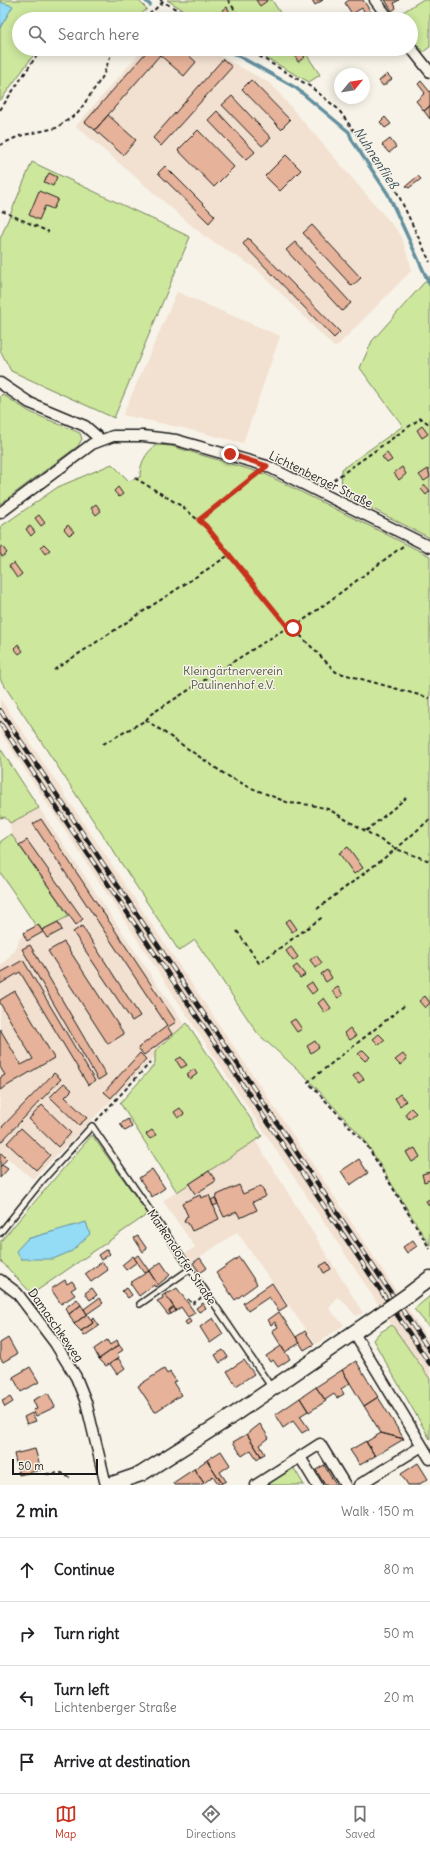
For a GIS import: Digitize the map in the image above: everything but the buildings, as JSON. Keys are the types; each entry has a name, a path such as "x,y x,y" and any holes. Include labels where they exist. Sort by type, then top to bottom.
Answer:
{"street":[{"path":"375,0 384,12"},
{"path":"417,56 430,72"},
{"path":"0,383 30,403 85,426 101,440"},
{"name":"Lichtenberger Straße","path":"0,513 83,450 101,440 113,436 176,440 267,466 430,547"},
{"path":"109,1485 141,1474 272,1389 354,1333 430,1278"},
{"name":"Damaschkeweg","path":"0,1280 17,1293 55,1343 76,1378 86,1402 106,1485"},
{"path":"354,1333 430,1458"},
{"path":"256,1485 320,1444 345,1485"},
{"path":"359,1485 422,1446"},
{"path":"300,1457 317,1485"}],"lane":[{"path":"0,1233 42,1181 92,1126"},
{"name":"Markendorfer Straße","path":"92,1126 272,1389"},
{"path":"140,1304 190,1269"}],"path":[{"path":"160,0 181,12"},
{"path":"228,0 236,12"},
{"path":"152,12 163,2"},
{"path":"0,110 36,56"},
{"path":"0,145 19,136 56,128 78,113 103,76 110,56"},
{"path":"259,56 311,87 338,109 397,192 430,262"},
{"path":"2,211 49,232"},
{"path":"328,484 421,418 430,425"},
{"path":"199,520 267,466"},
{"path":"135,478 183,507 199,520 230,555 288,627 293,628 336,672 430,698"},
{"path":"293,628 413,539"},
{"path":"54,670 230,555"},
{"path":"103,744 146,720 151,714 288,627"},
{"path":"146,720 226,775 288,803 312,805 328,809 396,849 430,861"},
{"path":"366,831 406,798"},
{"path":"317,909 396,849 430,819"},
{"path":"237,931 259,963 324,916"},
{"path":"404,1006 308,1082 366,1144 430,1249"},
{"path":"92,1126 150,1063"},
{"path":"188,1299 192,1304 207,1294"},
{"path":"46,1474 56,1472 62,1473 70,1478"}],"shaded area":[{"path":"137,56 221,56 271,84 401,235 412,270 335,348 257,269 204,236 76,126"},
{"path":"177,292 280,336 243,443 123,415"},
{"path":"0,698 342,1208 430,1343 430,1379 392,1325 0,732"},
{"path":"39,808 185,1026 33,1179 0,1152 0,967 13,952 23,933 38,924 42,930 69,916 11,834 10,823"},
{"path":"255,1140 363,1313 356,1316 343,1301 337,1297 329,1309 344,1325 316,1344 237,1232 191,1263 185,1254 195,1247 163,1201"}],"green space":[{"path":"0,0 138,0 147,9 143,12 12,12 12,56 33,56 0,101"},
{"path":"167,0 272,0 280,12 187,12"},
{"path":"422,0 430,0 430,47 423,52 418,46 418,12 403,12"},
{"path":"263,56 308,56 320,75 309,82"},
{"path":"32,162 190,237 114,418 11,371 0,350 0,239"},
{"path":"430,276 430,538 341,493 342,469 403,426 360,368 372,341"},
{"path":"2,394 30,412 80,433 82,439 78,446 0,504 0,397"},
{"name":"Kleingärtnerverein Paulinenhof e.V.","path":"156,445 171,446 265,474 430,556 430,1246 364,1139 305,1076 258,1034 195,940 179,951 0,679 0,527 58,487 112,464 129,481 140,477 144,459"},
{"path":"0,748 39,808 10,823 5,817 0,818"},
{"path":"11,834 69,916 42,930 39,925 36,926 0,872 0,842"},
{"path":"187,1023 262,1136 177,1192 120,1103 155,1064 155,1051"},
{"path":"92,1135 148,1214 32,1294 0,1260 0,1242","holes":["56,1231 21,1259 27,1239"]},
{"path":"430,1296 430,1328 414,1309"},
{"path":"392,1325 430,1379 430,1439 373,1340 379,1333"},
{"path":"292,1465 304,1485 261,1485"}],"water":[{"path":"0,2 13,6 0,28"},
{"path":"86,1222 90,1234 72,1251 53,1259 21,1259 16,1251 27,1239"}],"waterway":[{"name":"Nuhnenfließ","path":"145,0 150,5"},
{"name":"Nuhnenfließ","path":"239,56 296,88 349,132 352,140 388,194 430,285"}],"railway":[{"path":"0,710 430,1351"},
{"path":"0,723 430,1364"}],"route":[{"path":"230,454 267,466 199,520 206,526 288,627 293,628"}]}
